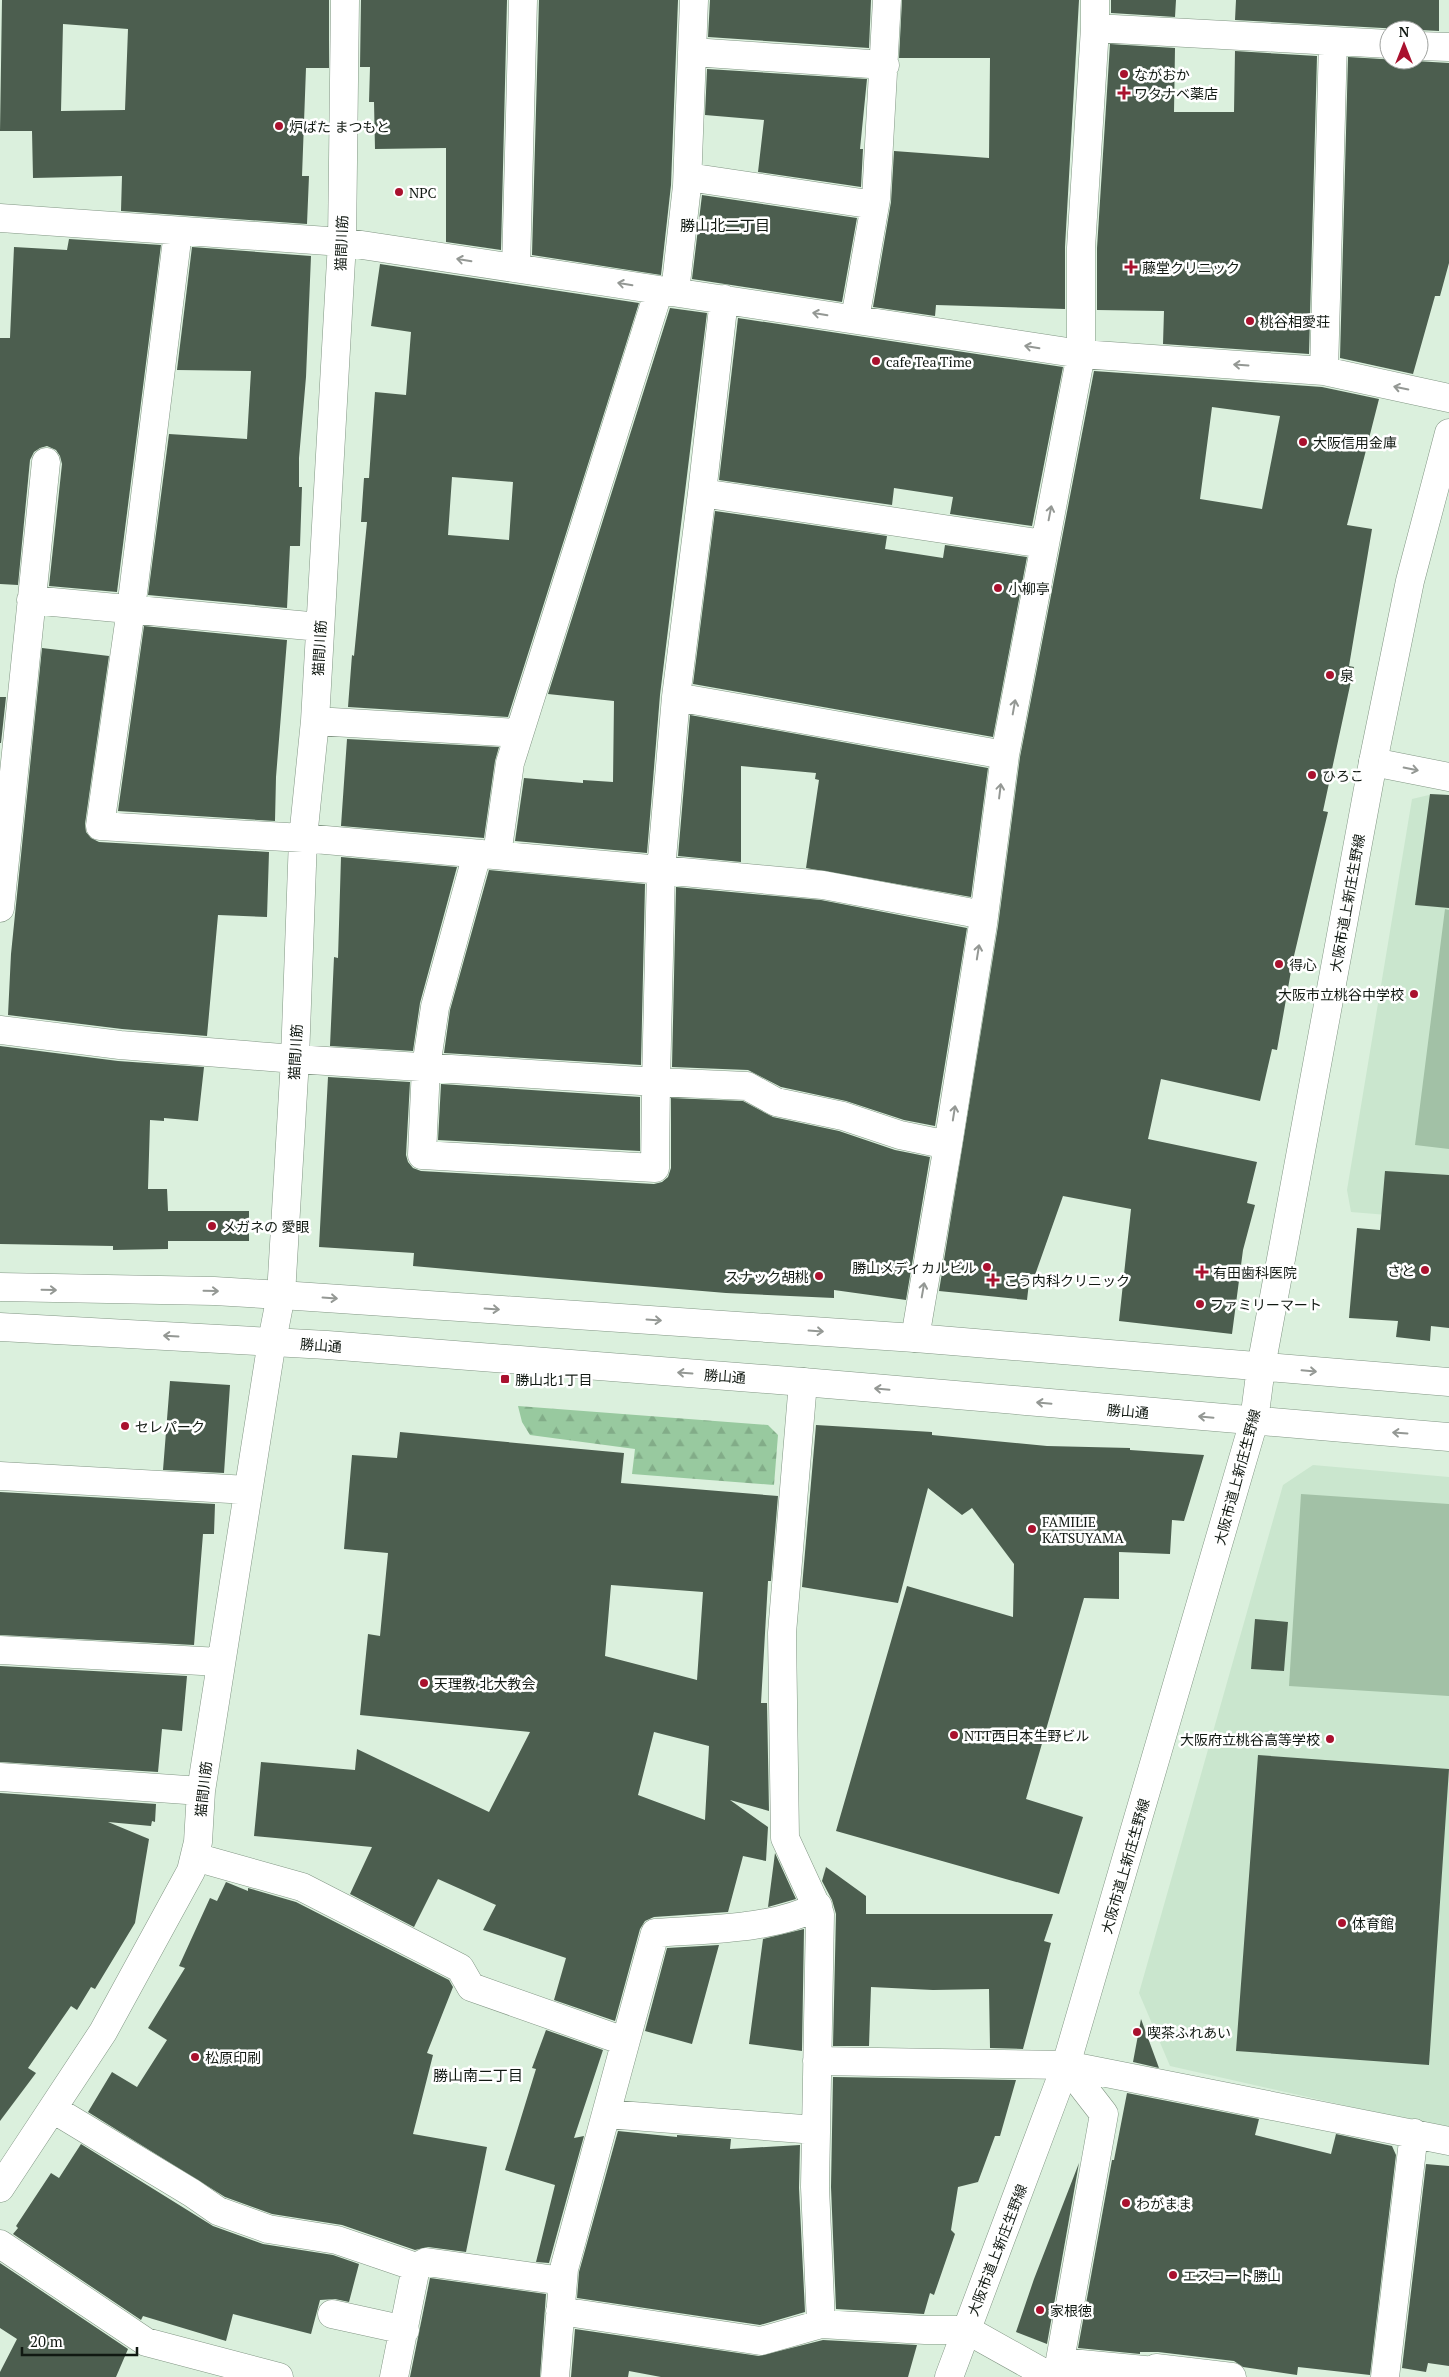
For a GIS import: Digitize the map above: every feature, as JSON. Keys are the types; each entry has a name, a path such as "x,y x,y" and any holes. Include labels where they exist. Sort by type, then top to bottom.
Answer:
{"street":[{"name":"猫間川筋","path":"0,2188 103,2032 191,1872 198,1842 200,1791 281,1295 295,1060 303,838 315,721 342,242 345,0"},
{"path":"516,268 523,0"},
{"path":"694,0 688,177 667,291 519,733 487,855 435,1007 426,1067 422,1155 655,1168 661,870 676,697 702,494 724,299"},
{"path":"855,320 875,205 885,64 887,0"},
{"path":"915,1338 948,1146 984,915 1005,755 1081,354 1081,248 1095,28 1095,0"},
{"path":"1095,28 1379,44"},
{"path":"1324,371 1333,42"},
{"path":"1429,46 1449,47"},
{"path":"692,52 885,64"},
{"path":"688,177 875,205"},
{"path":"0,218 178,232 342,242 1081,354 1324,371 1449,398"},
{"path":"178,232 131,609 100,826 303,838 822,885 984,915"},
{"name":"大阪市道上新庄生野線","path":"949,2377 1066,2065 1254,1422 1261,1367 1373,762 1410,581 1449,433"},
{"path":"0,908 2,869 46,462"},
{"path":"702,494 1044,544"},
{"path":"32,600 320,627"},
{"path":"676,697 1005,755"},
{"path":"315,721 519,733"},
{"path":"1373,762 1449,777"},
{"path":"0,1030 120,1045 295,1060 747,1086 776,1102 843,1116 900,1135 948,1146"},
{"path":"0,1287 214,1291 281,1295 915,1338 1449,1382"},
{"name":"勝山通","path":"0,1327 272,1341 802,1382 1254,1422 1449,1436"},
{"path":"802,1382 782,1633 785,1838 818,1906 820,1914 815,2187 822,2324"},
{"path":"0,1476 248,1490"},
{"path":"0,1650 220,1662"},
{"path":"0,1777 200,1791"},
{"path":"195,1857 302,1887 460,1968 471,1987 624,2041"},
{"path":"555,2377 564,2269 654,1933 799,1916 818,1906"},
{"path":"817,2061 1066,2065 1449,2141"},
{"path":"1056,2372 1104,2114 1066,2065"},
{"path":"52,2108 192,2193 218,2211 268,2229 337,2240 416,2267 426,2262 563,2281"},
{"path":"606,2114 816,2130"},
{"path":"1385,2377 1414,2133"},
{"path":"0,2244 146,2342 280,2377"},
{"path":"394,2377 405,2330 416,2267"},
{"path":"560,2311 762,2341 822,2324 925,2330 967,2330 1056,2372 1155,2371 1156,2368 1232,2377"},
{"path":"332,2314 405,2330"}],"shaded area":[{"name":"大阪市立桃谷中学校","path":"1433,794 1449,795 1449,1220 1351,1212 1347,1190 1412,799"},
{"path":"1445,909 1449,910 1449,1149 1415,1145"},
{"name":"大阪府立桃谷高等学校","path":"1313,1465 1449,1477 1449,2129 1170,2066 1139,1993 1283,1485"},
{"path":"1301,1494 1449,1504 1449,1696 1289,1686"}],"green space":[{"path":"518,1406 768,1425 778,1435 774,1485 632,1474 635,1449 530,1435 522,1422"}],"building":[{"path":"2,0 329,0 329,68 306,68 302,176 309,176 307,224 121,211 122,176 33,178 32,131 0,131","holes":["63,24 128,29 125,110 61,111"]},
{"path":"361,0 507,0 501,250 446,242 446,148 375,149 374,102 369,102 370,67 360,67"},
{"path":"539,0 678,0 671,185 661,275 532,255"},
{"path":"710,0 871,0 869,48 708,37"},
{"path":"902,0 1079,0 1065,247 1065,309 936,305 935,316 873,307 891,202 894,151 989,158 990,58 899,58"},
{"path":"1111,0 1176,0 1175,17 1111,13"},
{"path":"1236,0 1439,0 1439,31 1429,30 1429,20 1379,20 1379,28 1235,20"},
{"path":"1110,44 1175,48 1174,112 1234,112 1235,51 1317,56 1309,354 1163,344 1164,311 1097,310 1097,248"},
{"path":"1348,57 1379,59 1379,70 1429,70 1429,62 1449,63 1449,263 1440,296 1435,296 1413,374 1340,358"},
{"path":"707,69 867,79 860,149 863,149 861,187 758,172 764,120 705,115"},
{"path":"702,195 857,218 842,302 692,279"},
{"path":"69,239 161,245 117,592 49,586 62,464 56,450 47,446 34,452 30,460 18,585 0,584 0,338 10,338 14,247 67,250"},
{"path":"192,247 311,256 306,377 299,458 299,487 302,487 300,546 290,546 287,608 148,595 169,434 247,439 251,371 177,370"},
{"path":"380,264 639,303 508,717 348,707 367,522 361,522 364,478 369,478 375,392 406,395 411,332 371,326","holes":["452,477 513,482 509,540 448,535"]},
{"path":"670,308 707,313 660,695 647,853 515,841 524,778 583,783 583,780 613,782 614,701 548,694"},
{"path":"738,318 1063,367 1032,526 950,514 953,497 894,488 892,505 719,480"},
{"path":"1094,371 1322,387 1379,399 1347,525 1372,529 1349,666 1354,667 1323,811 1328,812 1293,960 1277,1050 1272,1049 1260,1101 1161,1079 1148,1139 1257,1162 1247,1203 1255,1205 1243,1250 1232,1334 1119,1321 1131,1209 1063,1196 1035,1275 1030,1274 1027,1300 939,1291 998,926 1020,757","holes":["1212,407 1280,416 1262,509 1200,499"]},
{"path":"715,511 887,536 885,549 943,558 945,545 1027,557 993,737 693,684"},
{"path":"144,626 287,640 276,777 275,821 118,811"},
{"path":"42,648 109,656 85,824 86,832 91,838 99,842 269,852 267,917 218,915 207,1036 122,1029 8,1015 11,954"},
{"path":"0,697 6,697 1,743 0,743"},
{"path":"690,715 988,768 971,897 806,868 819,780 815,779 816,773 741,766 741,862 678,856"},
{"path":"347,739 499,747 495,761 484,838 341,826"},
{"path":"1430,794 1449,795 1449,908 1415,905"},
{"path":"341,857 457,867 420,1003 413,1051 330,1046 334,957 338,958"},
{"path":"489,870 645,884 641,1065 444,1053 450,1010"},
{"path":"676,887 821,900 967,928 935,1126 904,1120 846,1101 781,1087 748,1070 672,1067"},
{"path":"0,1046 118,1061 204,1067 198,1121 164,1118 164,1121 150,1120 148,1189 167,1189 168,1211 249,1211 249,1241 168,1241 168,1249 113,1250 113,1246 0,1244"},
{"path":"328,1077 410,1082 406,1155 408,1162 413,1168 421,1171 654,1184 662,1182 668,1177 671,1168 671,1098 743,1101 773,1117 839,1131 895,1150 930,1157 906,1300 834,1290 834,1298 726,1293 413,1266 414,1253 319,1247"},
{"path":"441,1084 640,1097 640,1151 438,1140"},
{"path":"1385,1171 1449,1175 1449,1328 1431,1326 1430,1341 1396,1337 1398,1321 1349,1318 1357,1228 1380,1230"},
{"path":"170,1381 230,1385 224,1473 163,1470"},
{"path":"816,1425 932,1432 932,1435 1047,1446 1130,1448 1130,1450 1204,1455 1184,1521 1172,1520 1170,1554 1119,1552 1119,1599 1084,1598 1026,1799 1083,1817 1059,1894 836,1831 907,1586 1013,1617 1014,1564 972,1508 962,1515 928,1488 898,1603 802,1587"},
{"path":"400,1432 624,1453 621,1483 778,1496 771,1581 768,1581 761,1703 767,1703 769,1811 730,1800 768,1827 766,1861 743,1856 728,1912 654,1917 645,1921 640,1929 615,2021 554,2000 566,1958 483,1930 496,1905 438,1879 414,1927 350,1894 372,1847 254,1836 261,1762 355,1770 357,1749 489,1812 530,1732 360,1715 368,1634 380,1636 388,1553 344,1549 352,1455 397,1458","holes":["611,1585 703,1592 697,1680 605,1656","654,1732 709,1746 705,1820 638,1795"]},
{"path":"0,1492 215,1504 214,1534 203,1534 194,1645 0,1635"},
{"path":"1255,1619 1288,1622 1284,1671 1251,1669"},
{"path":"0,1666 187,1676 182,1731 162,1729 158,1772 0,1762"},
{"name":"体育館","path":"1258,1755 1449,1769 1429,2065 1236,2051"},
{"path":"0,1793 156,1804 155,1822 152,1821 151,1826 108,1822 149,1839 135,1923 95,1989 91,1987 77,2010 71,2006 28,2068 36,2073 0,2121"},
{"path":"775,1853 796,1899 768,1907"},
{"path":"826,1867 866,1896 866,1914 1053,1914 1044,1941 1051,1943 1023,2049 990,2048 989,1989 933,1990 871,1987 869,2046 833,2046 836,1914 832,1900 822,1881"},
{"path":"226,1882 248,1891 248,1888 296,1902 449,1980 453,1987 427,2053 433,2055 413,2134 487,2147 466,2252 428,2247 415,2250 342,2225 272,2214 225,2197 88,2112 112,2072 137,2087 167,2040 148,2028 185,1968 179,1966 210,1898 217,1901"},
{"path":"804,1929 802,2051 749,2044 763,1939"},
{"path":"719,1945 692,2044 645,2031 667,1948"},
{"path":"1141,2019 1159,2068 1133,2062"},
{"path":"546,2030 603,2050 574,2138 584,2136 549,2263 536,2262 555,2185 505,2170 536,2069 532,2068"},
{"path":"833,2077 1016,2080 1000,2136 995,2136 978,2182 958,2187 951,2230 955,2234 934,2295 930,2293 924,2314 836,2309 831,2187"},
{"path":"1127,2093 1259,2119 1255,2135 1331,2154 1336,2134 1392,2146 1396,2155 1370,2375 1298,2367 1297,2375 1243,2367 1234,2361 1158,2352 1140,2352 1140,2354 1078,2348 1112,2160 1114,2160"},
{"path":"618,2131 677,2137 677,2135 731,2139 730,2149 800,2145 799,2188 805,2312 760,2325 577,2298 579,2272"},
{"path":"81,2144 213,2226 263,2244 333,2255 359,2264 349,2302 335,2299 320,2300 311,2334 233,2314 226,2341 143,2316 141,2320 13,2234 18,2228 16,2226 51,2173 59,2178"},
{"path":"1079,2163 1047,2344 1016,2332 1034,2279"},
{"path":"1426,2164 1449,2166 1449,2366 1428,2363 1426,2372 1402,2368"},
{"path":"0,2263 128,2349 116,2377 0,2377 0,2372 17,2339 0,2328"},
{"path":"430,2278 546,2294 540,2377 410,2377"},
{"path":"575,2329 759,2356 823,2340 917,2345 908,2377 661,2377 629,2371 628,2377 571,2377"}],"place":[{"name":"ながおか","path":"1124,74"},
{"name":"ワタナベ薬店","path":"1124,93"},
{"name":"炉ばた まつもと","path":"279,126"},
{"name":"NPC","path":"399,192"},
{"name":"藤堂クリニック","path":"1131,267"},
{"name":"桃谷相愛荘","path":"1250,321"},
{"name":"cafe Tea Time","path":"876,361"},
{"name":"大阪信用金庫","path":"1303,442"},
{"name":"小柳亭","path":"998,588"},
{"name":"泉","path":"1330,675"},
{"name":"ひろこ","path":"1312,775"},
{"name":"得心","path":"1279,964"},
{"name":"大阪市立桃谷中学校","path":"1414,994"},
{"name":"メガネの 愛眼","path":"212,1226"},
{"name":"勝山メディカルビル","path":"987,1267"},
{"name":"さと","path":"1425,1270"},
{"name":"有田歯科医院","path":"1202,1272"},
{"name":"スナック胡桃","path":"819,1276"},
{"name":"こう内科クリニック","path":"993,1280"},
{"name":"ファミリーマート","path":"1200,1304"},
{"name":"勝山北1丁目","path":"505,1379"},
{"name":"セレパーク","path":"125,1426"},
{"name":"FAMILIE KATSUYAMA","path":"1032,1529"},
{"name":"天理教 北大教会","path":"424,1683"},
{"name":"NTT西日本生野ビル","path":"954,1735"},
{"name":"大阪府立桃谷高等学校","path":"1330,1739"},
{"name":"体育館","path":"1342,1923"},
{"name":"喫茶ふれあい","path":"1137,2032"},
{"name":"松原印刷","path":"195,2057"},
{"name":"わがまま","path":"1126,2203"},
{"name":"エスコート勝山","path":"1173,2275"},
{"name":"家根徳","path":"1040,2310"}],"district":[{"name":"勝山北二丁目","path":"725,225"},
{"name":"勝山南二丁目","path":"478,2075"}]}
